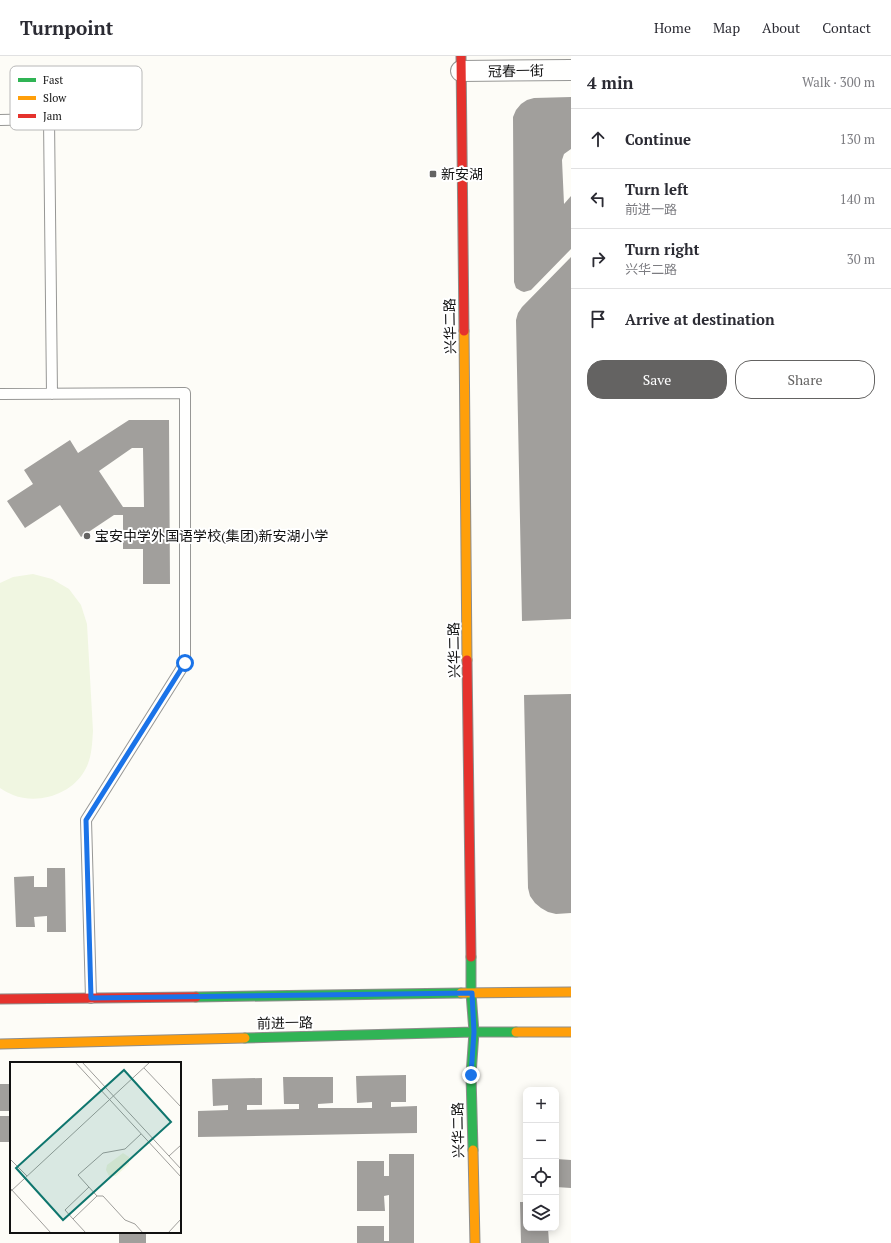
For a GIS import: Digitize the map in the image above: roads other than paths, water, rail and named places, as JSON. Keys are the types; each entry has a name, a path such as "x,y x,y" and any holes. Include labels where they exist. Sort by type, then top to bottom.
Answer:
{"main road":[{"name":"兴华二路","path":"461,64 472,993 474,1032 471,1075 474,1243"},
{"name":"前进一路","path":"0,999 571,992"},
{"name":"前进一路","path":"0,1044 474,1032 571,1032"}],"street":[{"name":"冠春一街","path":"461,64 571,70"}],"lane":[{"path":"0,120 10,120"},
{"path":"48,130 52,394"},
{"path":"0,394 186,393 185,663 86,820 91,998"}],"place":[{"name":"新安湖","path":"433,174"},
{"name":"宝安中学外国语学校(集团)新安湖小学","path":"87,536"}]}
